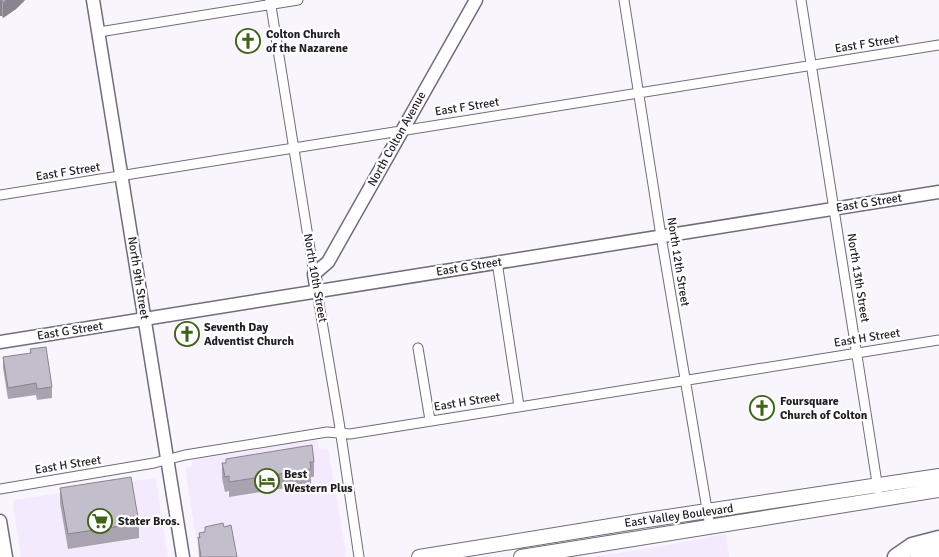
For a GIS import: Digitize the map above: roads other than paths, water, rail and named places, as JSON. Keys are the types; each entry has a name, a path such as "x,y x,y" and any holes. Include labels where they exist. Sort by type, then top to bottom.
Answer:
{"highway":[{"path":"896,557 912,546 939,539"},
{"path":"919,557 939,553"}],"main road":[{"name":"East Valley Boulevard","path":"420,557 647,520 939,476"},
{"name":"East Valley Boulevard","path":"521,557 939,490"}],"street":[{"name":"North 9th Street","path":"93,0 182,557"},
{"path":"98,32 271,2 298,0"},
{"name":"North Colton Avenue","path":"314,274 328,262 476,0"},
{"name":"North 12th Street","path":"624,0 710,527"},
{"name":"North 13th Street","path":"801,0 880,500"},
{"name":"North 10th Street","path":"271,2 359,557"},
{"name":"East F Street","path":"0,195 939,45"},
{"name":"East G Street","path":"0,342 939,192"},
{"path":"497,262 519,406"},
{"name":"East H Street","path":"0,489 327,432 350,434 685,379 939,340"},
{"path":"418,348 430,420"},
{"path":"0,521 6,557"}],"place":[{"name":"Colton Church of the Nazarene","path":"248,41"},
{"name":"Seventh Day Adventist Church","path":"187,334"},
{"name":"Foursquare Church of Colton","path":"762,408"},
{"name":"Best Western Plus","path":"267,481"},
{"name":"Stater Bros.","path":"100,521"}]}
